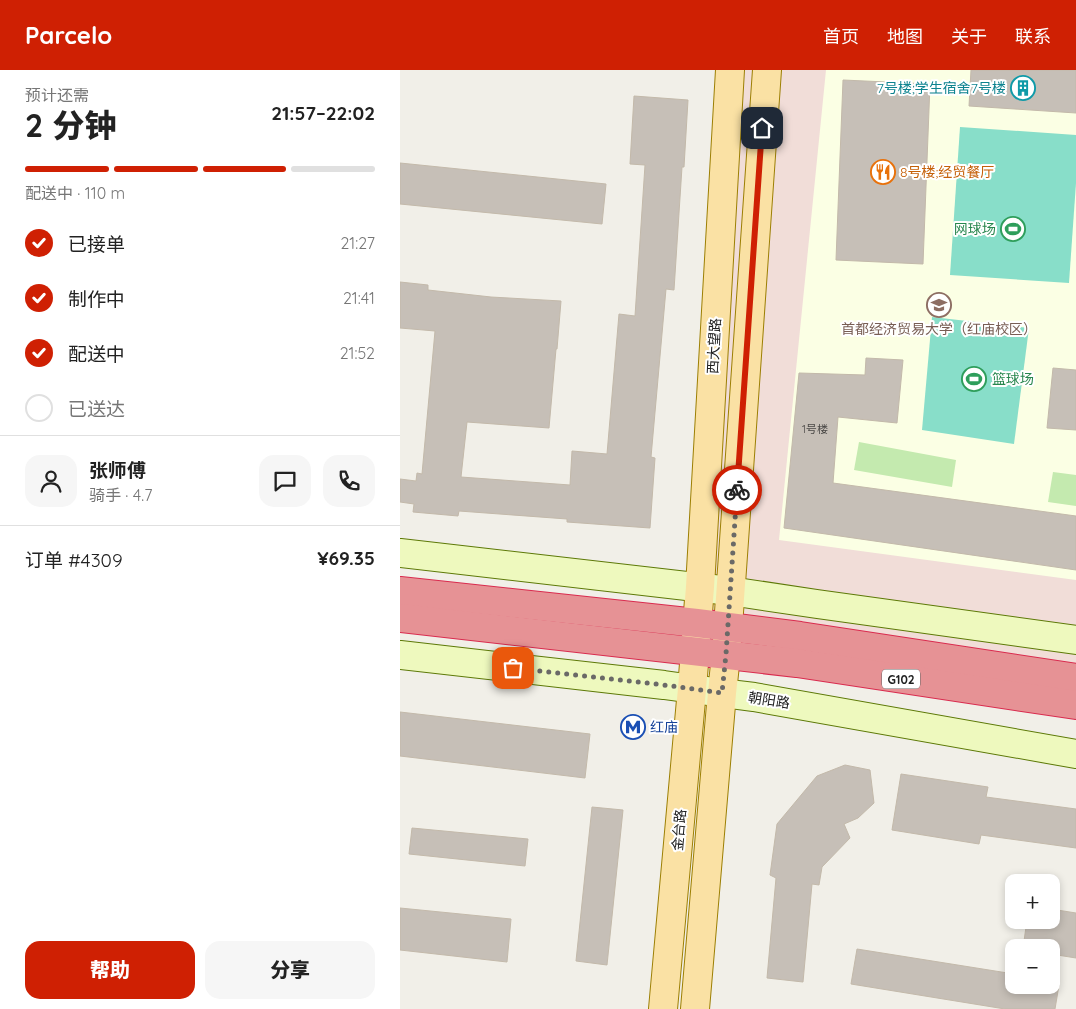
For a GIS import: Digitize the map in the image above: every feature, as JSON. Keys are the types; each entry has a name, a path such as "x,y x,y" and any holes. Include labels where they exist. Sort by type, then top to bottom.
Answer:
{"highway":[{"path":"400,591 728,627"},
{"path":"400,618 726,654"},
{"name":"G102","path":"728,627 800,636 1076,678"},
{"name":"G102","path":"726,654 1076,705"}],"main road":[{"name":"西大望路","path":"695,652 730,70"},
{"path":"695,1009 726,654 766,70"},
{"name":"金台路","path":"663,1009 695,652"}],"street":[{"path":"400,554 700,587 1076,640"},
{"name":"朝阳路","path":"400,656 664,685 754,697 1076,754"}],"shaded area":[{"name":"首都经济贸易大学（红庙校区）","path":"744,70 1076,70 1076,686 697,623"},
{"name":"首都经济贸易大学（红庙校区）","path":"826,70 1076,70 1076,580 779,540"}],"green space":[{"name":"网球场","path":"960,127 1076,135 1076,183 1069,283 950,275"},
{"name":"篮球场","path":"932,317 1029,328 1014,444 922,430"},
{"path":"859,442 956,460 952,487 854,470"},
{"path":"1053,472 1076,475 1076,506 1048,502"}],"building":[{"name":"7号楼;学生宿舍7号楼","path":"971,70 1076,70 1076,113 969,106"},
{"name":"8号楼;经贸餐厅","path":"843,80 930,84 923,264 836,260"},
{"path":"634,96 688,100 674,290 666,289 651,457 655,458 650,528 567,522 567,519 459,511 458,516 413,512 414,504 400,502 400,479 416,481 417,473 422,474 435,331 400,328 400,282 428,285 428,290 491,297 561,301 549,428 467,422 461,477 570,485 572,451 607,454 619,314 635,316 645,165 630,164"},
{"path":"400,163 606,184 602,224 400,204"},
{"path":"866,358 903,360 897,423 838,417 833,483 1076,516 1076,570 784,528 799,373 865,375"},
{"path":"1053,368 1076,370 1076,430 1047,428"},
{"path":"400,712 590,734 585,778 400,756"},
{"path":"845,765 870,770 874,803 858,818 844,824 850,838 822,867 819,885 812,884 803,982 767,978 776,878 770,875 777,824 817,776"},
{"path":"901,774 988,787 986,797 1076,809 1076,848 981,835 979,844 892,830"},
{"path":"592,807 623,810 607,965 576,961"},
{"path":"412,828 528,839 525,866 409,854"},
{"path":"400,908 511,919 507,962 400,950"},
{"path":"1060,910 1076,913 1076,958 1060,955 1060,939 1024,939 1026,929 1060,929"},
{"path":"857,949 1005,973 1005,994 1058,994 1055,1009 1005,1009 851,984"}],"way so far":[{"path":"513,668 722,693 737,490"}],"place":[{"name":"7号楼;学生宿舍7号楼","path":"1023,88"},
{"name":"8号楼;经贸餐厅","path":"883,172"},
{"name":"网球场","path":"1013,229"},
{"name":"首都经济贸易大学（红庙校区）","path":"939,305"},
{"name":"篮球场","path":"974,379"},
{"name":"红庙","path":"633,727"}],"route":[{"path":"737,490 762,128"}]}
